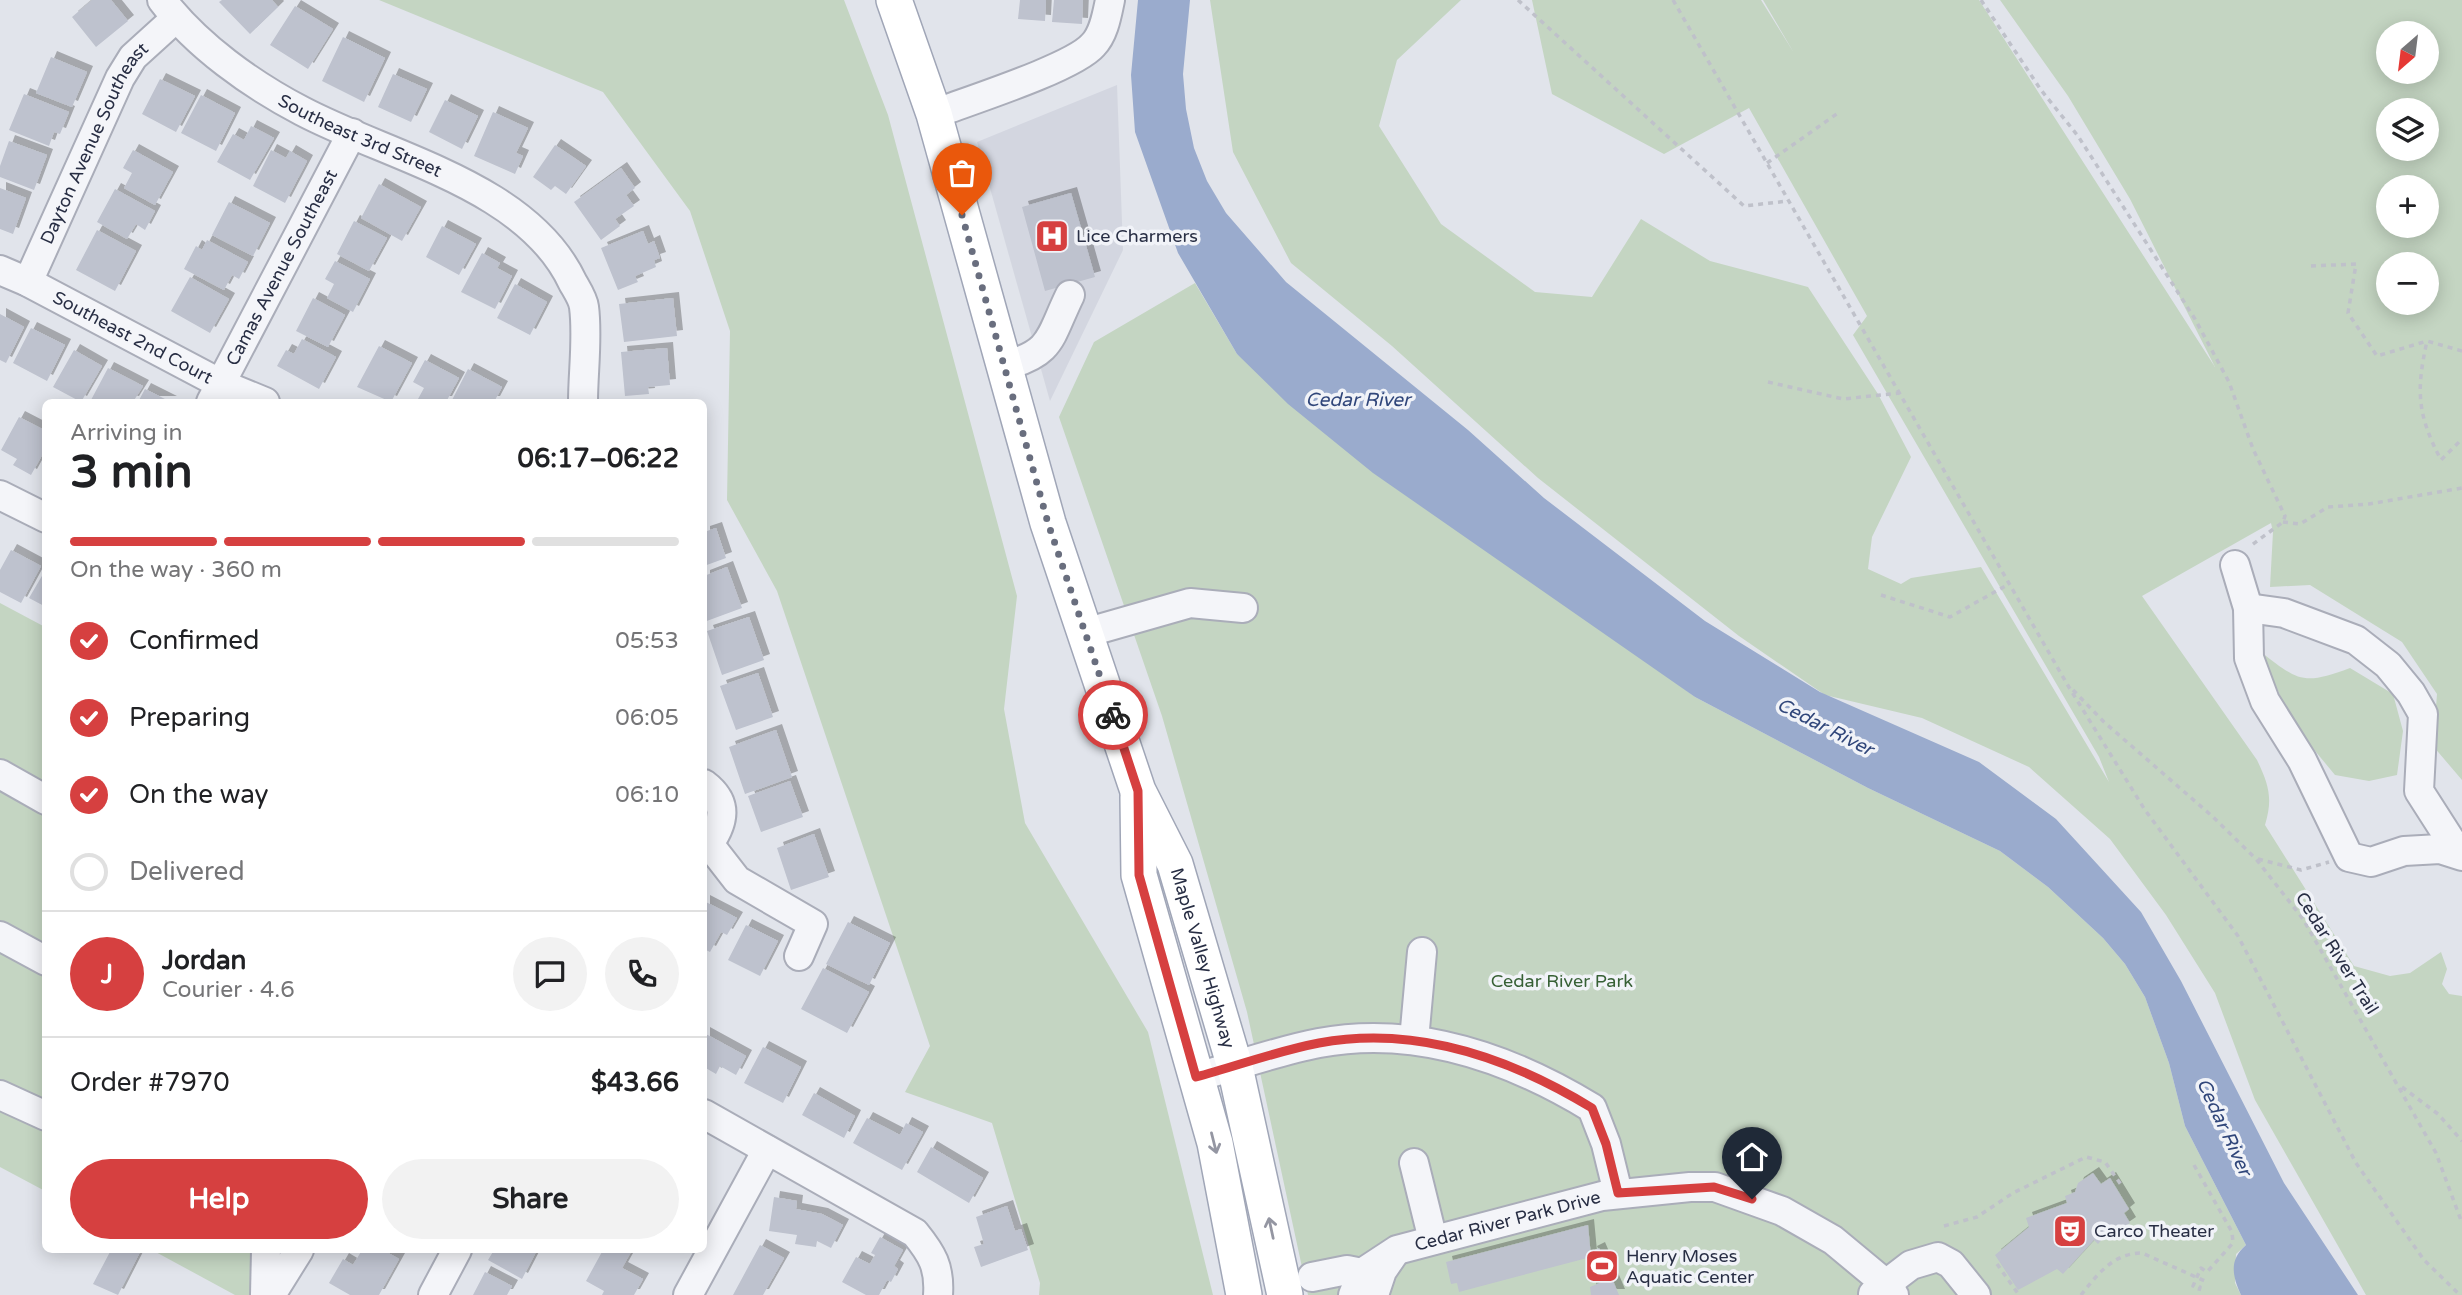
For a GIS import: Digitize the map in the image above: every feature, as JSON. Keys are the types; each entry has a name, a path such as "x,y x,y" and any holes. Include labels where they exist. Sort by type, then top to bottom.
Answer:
{"main road":[{"name":"Maple Valley Highway","path":"894,0 934,114 1048,523 1138,791 1175,864 1299,1286"},
{"name":"Maple Valley Highway","path":"1138,791 1139,875 1215,1143 1244,1295"}],"street":[{"path":"934,114 1073,60 1094,45 1104,26 1110,0"},
{"name":"Southeast 3rd Street","path":"169,9 225,60 303,112 507,206 537,231 565,264 584,306 583,399"},
{"name":"Dayton Avenue Southeast","path":"28,282 120,78 169,9"},
{"name":"Camas Avenue Southeast","path":"216,393 352,133"},
{"name":"Southeast 2nd Court","path":"0,270 28,282 216,393 249,399"},
{"path":"1004,366 1031,359 1042,351 1070,295"},
{"path":"0,495 42,516"},
{"path":"2235,565 2248,608 2249,658 2265,701 2302,760 2349,857 2371,862 2404,851 2440,849 2462,856"},
{"path":"1085,632 1190,603 1243,608"},
{"path":"2248,608 2284,613 2356,640 2388,665 2411,693 2423,714 2419,791 2452,841 2462,850"},
{"path":"0,774 42,798"},
{"path":"707,786 716,793 723,809 721,827 707,844"},
{"path":"707,846 737,880 813,924 799,956"},
{"path":"0,936 42,959"},
{"path":"1414,1040 1422,952"},
{"path":"1196,1077 1320,1043 1357,1039 1414,1040 1444,1044 1502,1062 1592,1108 1606,1144 1618,1193"},
{"path":"0,1096 42,1114"},
{"path":"707,1116 915,1233 934,1256 939,1276 938,1295"},
{"path":"688,1295 767,1150"},
{"path":"1414,1163 1433,1240"},
{"name":"Cedar River Park Drive","path":"1363,1288 1397,1250 1618,1193 1714,1187 1782,1211 1833,1240 1884,1291"},
{"path":"265,1295 266,1253"},
{"path":"271,1295 297,1253"},
{"path":"433,1295 455,1253"},
{"path":"1884,1291 1911,1265 1938,1257 1987,1288"},
{"path":"1299,1286 1347,1270 1363,1288"}],"path":[{"path":"1518,0 1744,206 1788,201"},
{"path":"1673,0 2067,684 2145,810 2238,936 2356,1163 2424,1260 2460,1295"},
{"path":"1980,0 2041,90 2078,136 2195,319 2229,382 2253,449 2285,516 2283,522 2254,541 2235,565"},
{"path":"1767,163 1838,113"},
{"path":"2311,266 2356,264 2348,313 2377,356 2427,341 2462,351"},
{"path":"2427,341 2418,381 2425,428 2441,460 2462,439"},
{"path":"1768,382 1843,399 1899,393"},
{"path":"2283,522 2300,524 2328,507 2369,504 2462,488"},
{"path":"1881,595 1950,617 2009,584"},
{"name":"Cedar River Trail","path":"2067,684 2104,722 2212,816 2256,859 2303,919 2436,1153 2462,1223"},
{"path":"2256,859 2301,870 2349,857"},
{"path":"2400,1086 2438,1114 2462,1141"},
{"path":"1944,1226 1977,1217 2013,1193 2086,1157 2105,1162 2122,1186"},
{"path":"2194,1166 2232,1232 2233,1243 2207,1272 2201,1268 2193,1286 2200,1287 2199,1295"},
{"path":"2081,1295 2113,1261 2131,1253 2141,1253 2205,1281"},
{"path":"1997,1264 2018,1295"},
{"path":"1987,1288 2005,1276"}],"shaded area":[{"path":"1117,85 1123,250 1050,401 977,142"}],"green space":[{"path":"379,0 844,0 888,115 1017,596 1004,709 1025,823 1148,1032 1213,1295 1039,1295 1040,1283 992,1123 905,1092 930,1046 777,591 727,500 730,331 690,211 603,92"},
{"path":"1210,0 1461,0 1397,60 1379,126 1441,224 1535,292 1592,297 1641,219 1710,261 1808,287 1878,394 1911,457 1872,537 1868,569 1901,584 1911,578 1981,567 2109,782 2099,757 1853,335 1867,316 1749,108 1664,154 1552,94 1532,0 1761,0 1794,53 1763,0 1979,0 2215,367 2130,199 2068,96 2000,0 2462,0 2462,780 2433,746 2437,694 2402,642 2310,585 2270,587 2273,532 2271,523 2142,596 2257,760 2268,792 2269,807 2265,825 2354,966 2390,976 2410,973 2441,952 2447,969 2442,984 2449,994 2462,996 2462,1295 2366,1295 2255,1100 2215,993 2166,915 2110,839 2029,767 1922,718 1825,695 1739,636 1538,478 1392,346 1291,263 1233,152"},
{"name":"Cedar River Park","path":"1195,283 1237,354 1695,697 1868,788 2000,851 2048,887 2103,938 2125,964 2145,997 2169,1063 2185,1126 2246,1245 2236,1254 2235,1283 2241,1295 1308,1295 1247,1012 1162,716 1059,417 1094,342"},
{"path":"0,603 42,625 42,1189 0,1167"},
{"path":"2261,652 2284,670 2302,678 2322,677 2350,668 2393,694 2403,731 2397,775 2369,781 2335,775 2292,723"},
{"path":"158,1253 277,1253 250,1295 235,1295"}],"water":[{"name":"Cedar River","path":"1138,0 1190,0 1183,74 1186,109 1194,148 1207,181 1226,213 1286,282 1468,430 1544,498 1705,621 1820,692 1979,762 2056,819 2141,912 2181,981 2284,1183 2358,1295 2241,1295 2234,1268 2237,1256 2246,1245 2185,1126 2169,1063 2145,997 2125,964 2103,938 2048,887 2000,851 1868,788 1695,697 1373,473 1288,404 1237,354 1178,253 1135,132 1131,75"}],"building":[{"path":"92,0 111,0 128,21 96,47 72,17"},
{"path":"272,0 278,7 250,34 219,2"},
{"path":"1020,0 1046,0 1045,21 1018,19"},
{"path":"1054,0 1083,0 1082,24 1052,22"},
{"path":"295,6 333,29 308,69 270,45"},
{"path":"343,37 385,58 364,102 322,81"},
{"path":"51,57 87,72 72,107 36,93"},
{"path":"393,74 427,89 411,122 378,107"},
{"path":"160,79 195,96 176,132 142,114"},
{"path":"24,94 69,112 60,134 54,132 49,146 9,130"},
{"path":"201,95 235,113 216,151 181,133"},
{"path":"445,100 478,116 462,149 429,132"},
{"path":"493,112 528,128 516,153 523,156 515,174 474,156"},
{"path":"251,126 274,138 250,180 217,162 233,134 244,140"},
{"path":"9,141 47,155 34,190 0,177 0,166"},
{"path":"555,145 586,166 566,194 555,186 551,190 533,177"},
{"path":"133,150 173,172 155,205 124,188 132,173 123,168"},
{"path":"271,150 286,158 290,151 307,161 285,203 253,186"},
{"path":"621,168 635,188 626,195 634,206 615,219 620,226 601,240 574,202"},
{"path":"379,184 421,207 402,241 361,218"},
{"path":"0,188 26,198 13,234 0,229"},
{"path":"115,189 155,211 145,230 136,224 127,239 97,222"},
{"path":"1071,193 1095,277 1045,291 1022,207"},
{"path":"229,202 270,223 253,256 212,235"},
{"path":"354,221 387,238 369,271 337,254"},
{"path":"442,226 476,244 459,275 426,257"},
{"path":"97,230 136,251 115,291 76,270"},
{"path":"643,231 648,244 654,241 660,258 654,260 656,267 635,276 638,282 618,290 601,248"},
{"path":"207,240 248,262 239,279 232,275 224,290 184,269 196,246 202,250"},
{"path":"482,253 500,263 497,268 512,276 495,309 461,292"},
{"path":"335,261 370,279 353,312 327,298 334,284 325,279"},
{"path":"190,277 229,299 210,333 171,311"},
{"path":"515,284 547,302 530,335 497,318"},
{"path":"313,298 345,315 328,347 296,331"},
{"path":"673,298 677,336 624,342 619,304"},
{"path":"0,314 24,327 6,363 0,360"},
{"path":"31,328 65,345 47,381 13,363"},
{"path":"302,339 336,357 319,389 277,366 286,350 294,354"},
{"path":"379,346 412,363 393,399 384,399 357,387"},
{"path":"667,348 670,385 648,387 649,394 625,396 621,352"},
{"path":"74,350 102,366 83,399 75,399 53,387"},
{"path":"425,360 459,378 448,399 418,399 424,388 413,382"},
{"path":"108,368 143,386 135,399 92,399"},
{"path":"468,369 502,387 496,399 453,399"},
{"path":"145,389 165,399 140,399"},
{"path":"19,417 42,429 42,455 31,475 13,465 17,459 1,450"},
{"path":"716,528 726,558 707,565 707,531"},
{"path":"11,550 41,566 21,603 0,592 0,570"},
{"path":"727,567 742,608 707,621 707,575"},
{"path":"42,576 42,605 29,598"},
{"path":"749,617 764,660 722,675 707,631"},
{"path":"758,673 773,717 736,730 720,686"},
{"path":"776,730 792,777 745,794 729,747"},
{"path":"790,781 803,817 761,832 748,796"},
{"path":"814,834 829,877 791,890 777,848"},
{"path":"707,903 737,918 727,935 721,932 710,952 707,950"},
{"path":"848,922 890,943 869,985 826,964"},
{"path":"746,925 778,941 760,976 728,960"},
{"path":"823,968 869,992 847,1033 801,1009"},
{"path":"707,1035 746,1056 736,1075 720,1066 716,1074 707,1069"},
{"path":"763,1047 801,1067 783,1103 744,1083"},
{"path":"814,1093 855,1116 844,1138 802,1115"},
{"path":"867,1118 900,1135 906,1123 923,1132 902,1170 853,1143"},
{"path":"931,1147 983,1178 969,1203 917,1172"},
{"name":"Carco Theater","path":"2093,1173 2101,1184 2110,1178 2129,1209 2124,1213 2130,1223 2111,1236 2105,1236 2098,1244 2094,1240 2063,1274 2057,1269 2018,1290 1995,1255 2029,1227 2026,1218 2067,1203 2065,1196 2075,1192 2078,1183"},
{"path":"774,1197 797,1201 796,1209 822,1214 843,1225 831,1248 817,1241 816,1247 795,1244 797,1235 769,1231"},
{"path":"1007,1206 1015,1231 1021,1229 1028,1250 981,1267 974,1247 984,1244 976,1217"},
{"path":"1588,1225 1591,1257 1459,1292 1457,1283 1451,1284 1446,1262"},
{"path":"880,1237 903,1250 894,1266 898,1269 891,1282 887,1280 879,1295 866,1295 842,1282 856,1257 870,1264 875,1255 871,1253"},
{"path":"760,1245 784,1258 763,1295 733,1295"},
{"name":"Henry Moses Aquatic Center","path":"1599,1248 1619,1295 1591,1295 1590,1287 1604,1281 1591,1252"},
{"path":"109,1253 139,1253 118,1295 93,1284"},
{"path":"360,1253 388,1253 399,1259 379,1295 350,1295 329,1283 343,1259 353,1265"},
{"path":"492,1253 535,1253 522,1279 488,1260"},
{"path":"601,1253 630,1253 622,1268 643,1279 634,1295 602,1295 604,1291 586,1281"},
{"path":"485,1272 512,1286 507,1295 473,1295"}],"way so far":[{"path":"962,215 1048,523 1113,715"}],"place":[{"name":"Lice Charmers","path":"1052,236"},
{"name":"Carco Theater","path":"2070,1231"},
{"name":"Henry Moses Aquatic Center","path":"1602,1266"}],"route":[{"path":"1113,715 1138,791 1139,875 1196,1077 1320,1043 1357,1039 1414,1040 1444,1044 1502,1062 1592,1108 1598,1116 1618,1193 1714,1187 1752,1199"}]}
